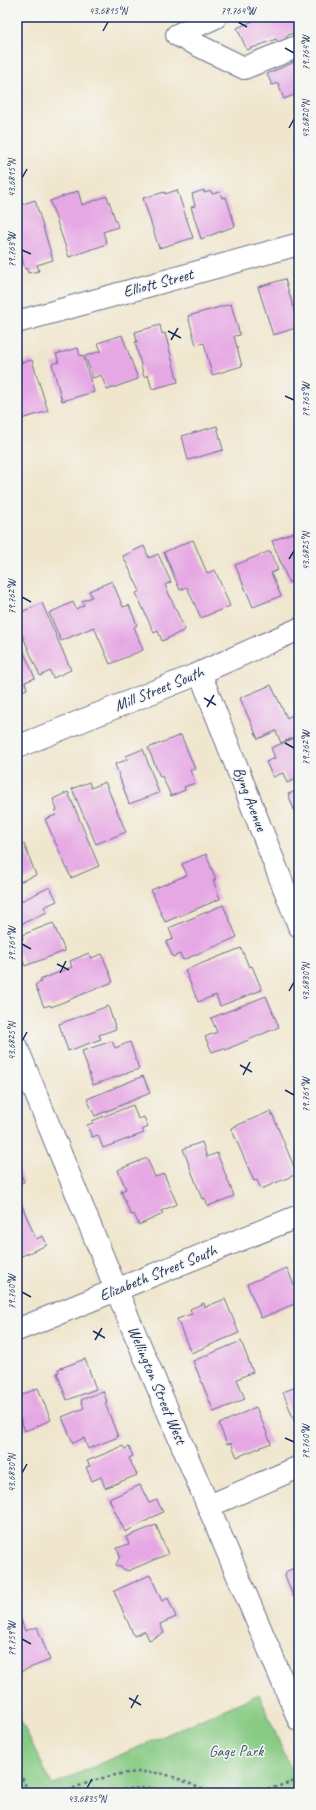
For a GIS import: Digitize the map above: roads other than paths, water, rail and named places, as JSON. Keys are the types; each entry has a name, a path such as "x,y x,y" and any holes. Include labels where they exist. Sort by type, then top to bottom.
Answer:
{"street":[{"path":"216,17 177,35 244,68 299,46"},
{"name":"Elliott Street","path":"17,322 299,244"},
{"name":"Mill Street South","path":"17,747 200,673 299,629"},
{"name":"Byng Avenue","path":"200,673 299,926"},
{"name":"Wellington Street West","path":"17,1048 116,1289 210,1506 299,1720"},
{"name":"Elizabeth Street South","path":"17,1330 299,1216"},
{"path":"210,1506 299,1467"}],"park label":[{"name":"Gage Park","path":"236,1751"}]}
